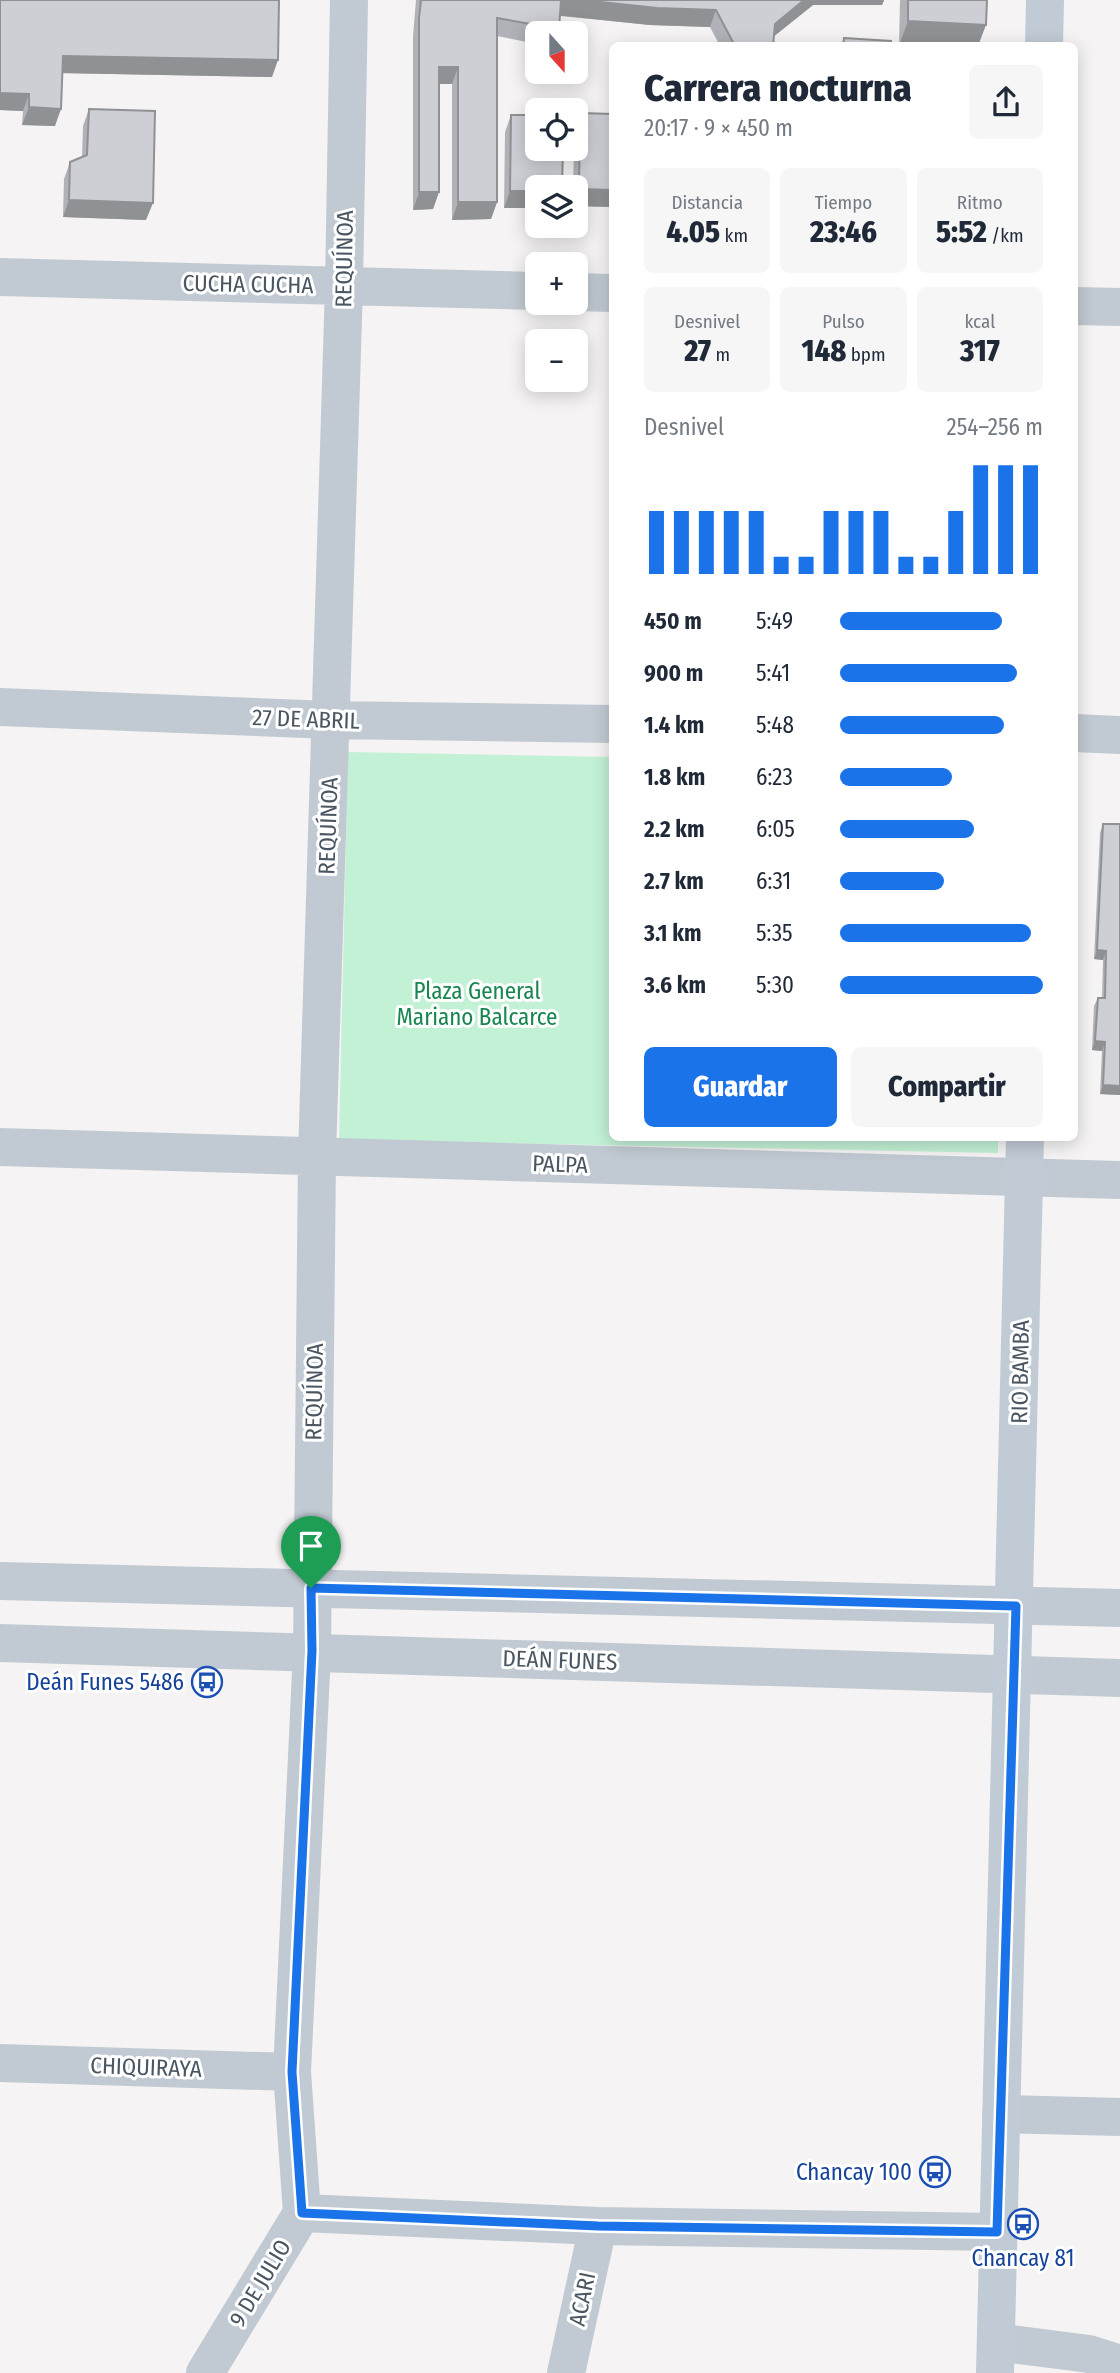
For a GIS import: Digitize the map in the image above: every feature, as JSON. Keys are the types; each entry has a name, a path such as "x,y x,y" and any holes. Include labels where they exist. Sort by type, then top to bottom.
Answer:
{"main road":[{"path":"1044,42 1045,0"},
{"name":"RIO BAMBA","path":"995,2358 1016,1606 1025,1141"}],"street":[{"name":"REQUÍNOA","path":"302,2213 292,2072 312,1651 317,1156 344,286 349,0"},
{"name":"CUCHA CUCHA","path":"0,277 525,291"},
{"path":"588,292 609,293"},
{"path":"1078,306 1120,307"},
{"name":"27 DE ABRIL","path":"0,706 331,720 609,724"},
{"path":"1078,733 1120,735"},
{"name":"PALPA","path":"0,1147 1120,1180"},
{"path":"0,1581 1120,1608"},
{"name":"DEÁN FUNES","path":"0,1643 1120,1678"},
{"name":"CHIQUIRAYA","path":"0,2063 292,2072"},
{"path":"1001,2113 1120,2117"},
{"name":"9 DE JULIO","path":"205,2373 302,2213 598,2226 997,2232"},
{"name":"ACARI","path":"566,2373 598,2226"},
{"path":"995,2358 1089,2354 1120,2364"}],"green space":[{"name":"Plaza General Mariano Balcarce","path":"348,752 609,757 609,1141 998,1141 998,1153 339,1140"}],"building":[{"path":"0,0 279,0 278,60 63,56 61,109 29,107 29,94 0,93"},
{"path":"421,0 561,0 560,21 525,23 497,18 497,202 458,202 458,67 439,67 439,192 419,192"},
{"path":"582,0 804,0 775,24 773,42 733,42 716,10 657,8"},
{"path":"908,0 987,0 986,25 908,21"},
{"path":"844,38 891,41 891,42 844,42"},
{"path":"89,109 155,111 153,203 69,200 70,162 87,155"},
{"path":"588,113 609,114 609,190 588,189 588,175 579,175 579,161 588,161"},
{"path":"511,115 525,115 525,161 563,161 562,175 525,175 525,191 510,191"},
{"path":"1103,824 1120,824 1120,1086 1103,1085 1105,1042 1095,1041 1098,998 1105,998 1106,951 1097,950"}],"place":[{"name":"Deán Funes 5486","path":"207,1682"},
{"name":"Chancay 100","path":"935,2172"},
{"name":"Chancay 81","path":"1023,2224"}],"route":[{"path":"311,1588 1016,1606 997,2232 598,2226 302,2213 292,2072 312,1651 311,1588"}]}
